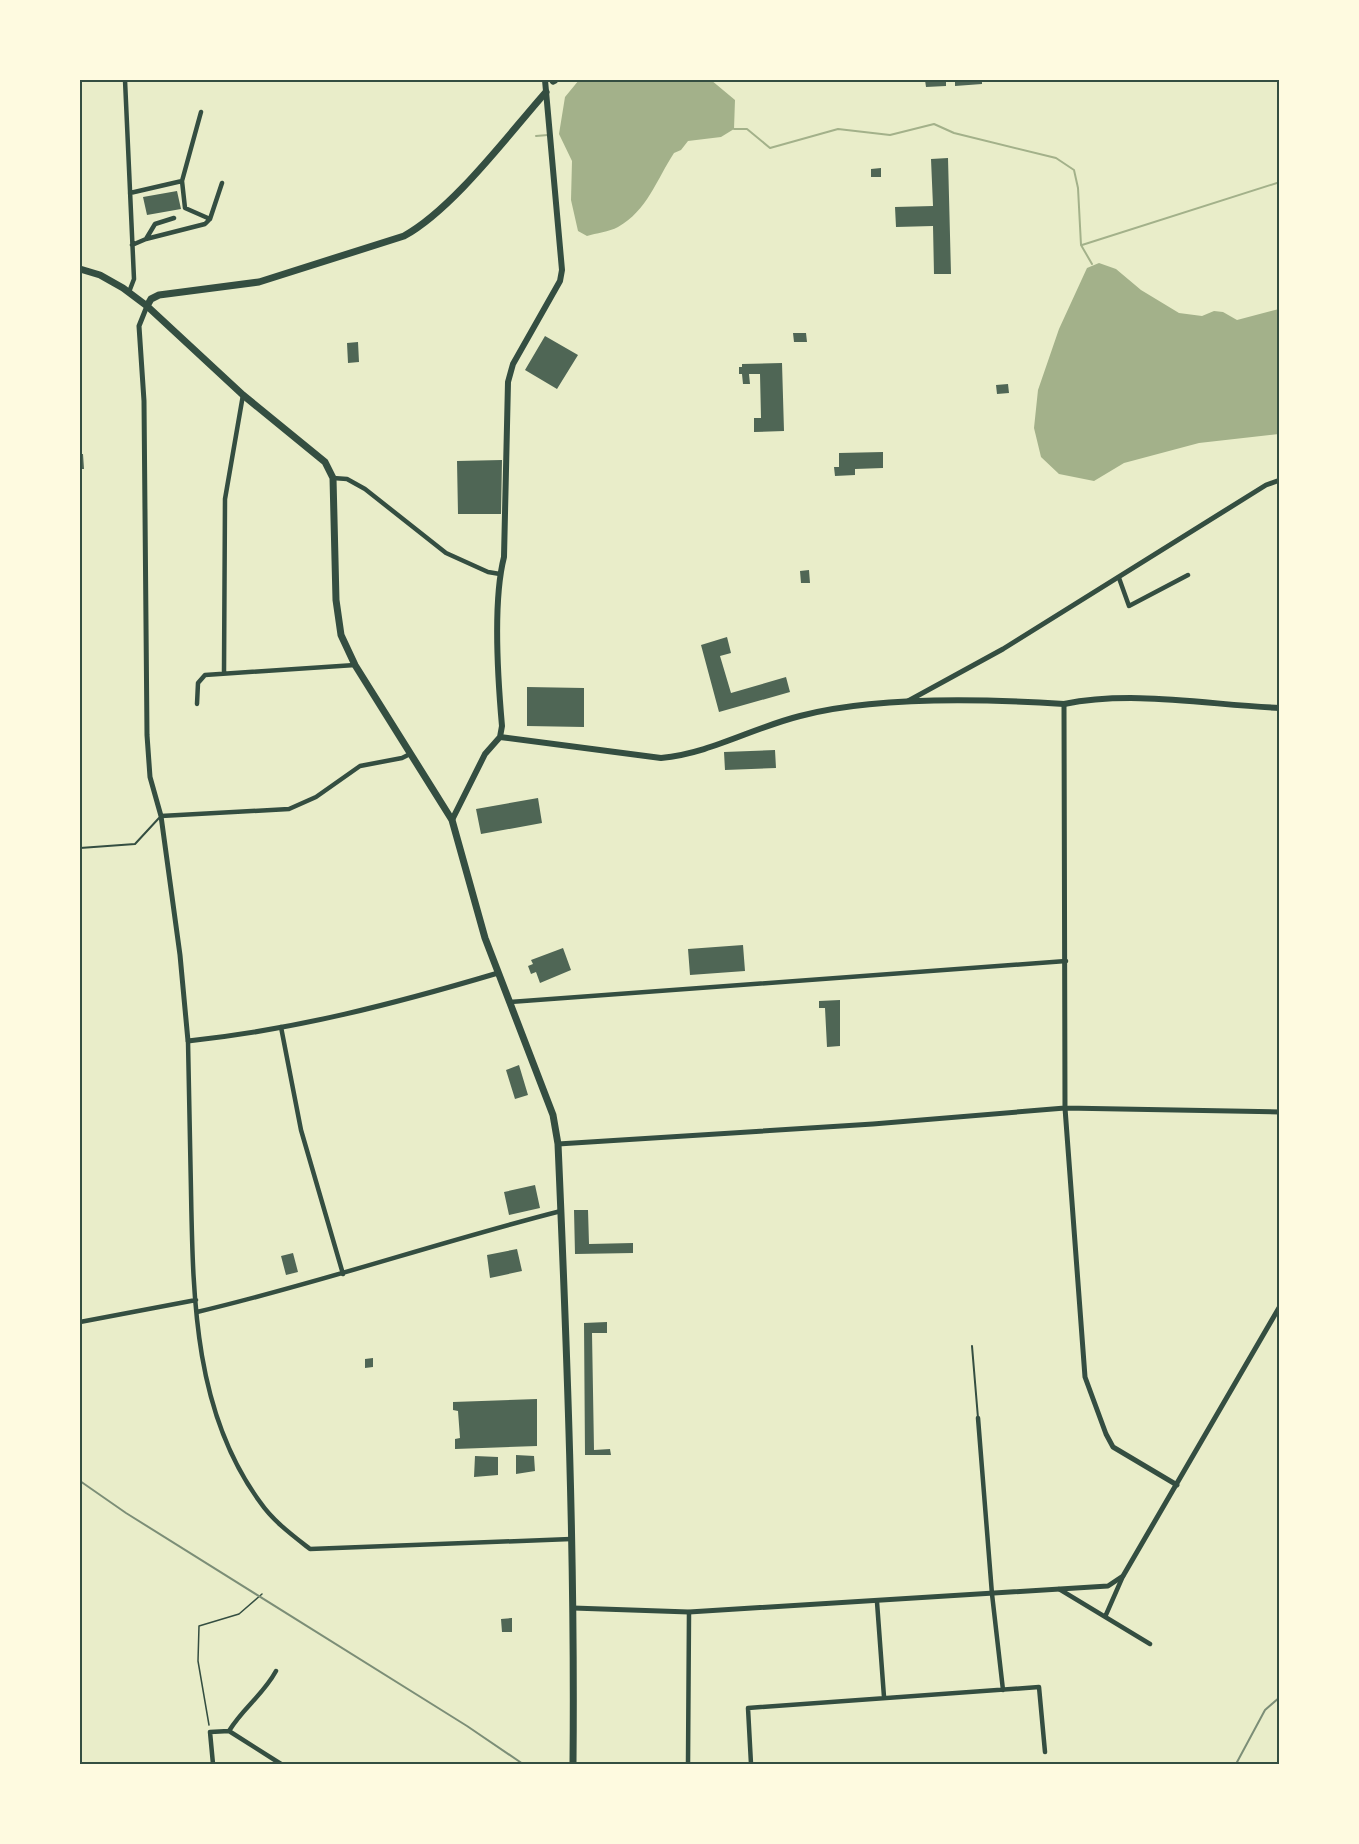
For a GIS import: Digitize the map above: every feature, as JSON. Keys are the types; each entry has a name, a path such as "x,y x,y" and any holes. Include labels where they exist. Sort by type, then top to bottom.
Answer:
{"main road":[{"path":"147,306 151,299 159,295 259,282 404,236 423,225 443,207 546,92 551,80"},
{"path":"452,820 485,754 500,738 500,574 504,557 508,382 513,364 560,281 562,270 546,92"},
{"path":"80,269 100,275 147,306 243,395 325,462 333,478 339,627 355,665 452,820 485,938 553,1115 558,1144 561,1211 573,1608 573,1764"},
{"path":"500,738 661,758 685,755 721,745 802,715 904,703 1064,704 1080,701 1159,699 1280,708"}],"street":[{"path":"125,80 134,279 129,292"},
{"path":"201,112 182,180 185,208 210,219"},
{"path":"130,193 182,180"},
{"path":"132,244 205,224 210,219 222,183"},
{"path":"146,239 155,224 174,218"},
{"path":"147,306 139,326 144,401 146,705 150,777 161,816 183,977 188,1041 189,1155 196,1300 203,1367 210,1399 228,1447 260,1503 280,1525 310,1549 571,1539"},
{"path":"224,672 225,499 243,395"},
{"path":"333,478 347,479 365,489 446,553 488,572 500,574"},
{"path":"904,703 1003,649 1266,485 1280,480"},
{"path":"1119,578 1130,606 1188,575"},
{"path":"197,704 198,683 205,675 355,665"},
{"path":"1064,704 1065,1108 1085,1377 1113,1447 1177,1485"},
{"path":"161,816 289,809 316,797 360,766 402,758 410,754"},
{"path":"510,1002 1066,961"},
{"path":"188,1041 281,1027 402,1001 498,973"},
{"path":"281,1027 301,1130 343,1274"},
{"path":"558,1144 858,1125 1065,1108 1280,1112"},
{"path":"197,1312 284,1291 420,1248 561,1211"},
{"path":"80,1322 196,1300"},
{"path":"1104,1617 1123,1576 1280,1306"},
{"path":"978,1418 992,1594 1003,1690"},
{"path":"573,1608 689,1612 878,1602 1108,1586 1123,1576"},
{"path":"1059,1589 1150,1644"},
{"path":"878,1602 884,1696"},
{"path":"688,1764 689,1612"},
{"path":"228,1731 239,1714 266,1688 276,1671"},
{"path":"751,1764 748,1708 884,1696 1039,1687 1045,1752"},
{"path":"213,1764 210,1732 228,1731 281,1764"}],"lane":[{"path":"80,848 135,844 161,816"},
{"path":"972,1346 978,1418"}],"path":[{"path":"210,1732 198,1662 199,1626 239,1614 262,1593"}],"shaded area":[{"path":"579,80 711,80 735,100 734,129 721,137 688,141 681,150 674,153 637,212 614,229 587,236 578,231 571,200 572,161 559,134 565,97"},
{"path":"1099,263 1116,269 1141,290 1179,313 1202,316 1214,311 1223,312 1237,320 1279,309 1279,434 1199,443 1124,463 1094,481 1059,474 1041,457 1034,428 1038,390 1059,329 1087,268"}],"building":[{"path":"925,80 946,80 946,86 926,87"},
{"path":"955,80 982,80 982,84 955,86"},
{"path":"948,158 951,274 934,274 933,226 896,227 895,207 933,206 931,159"},
{"path":"881,168 881,177 871,177 871,169"},
{"path":"177,191 181,209 147,215 143,197"},
{"path":"793,333 806,333 807,342 794,342"},
{"path":"545,336 578,355 557,389 525,370"},
{"path":"358,342 359,362 348,363 347,343"},
{"path":"782,363 784,431 754,432 754,418 761,418 760,374 749,374 750,384 743,384 739,367 742,367 742,364"},
{"path":"1008,384 1009,393 997,394 996,385"},
{"path":"883,452 883,468 855,469 855,475 835,476 834,467 839,467 839,453"},
{"path":"80,454 83,454 84,469 80,469"},
{"path":"502,460 501,514 458,514 457,461"},
{"path":"809,570 810,583 801,583 800,571"},
{"path":"727,637 731,653 720,656 731,693 786,677 790,692 719,712 701,645"},
{"path":"527,687 584,688 584,727 527,726"},
{"path":"775,750 776,768 725,770 724,752"},
{"path":"538,798 542,823 481,834 476,809"},
{"path":"743,945 745,971 690,975 688,949"},
{"path":"563,948 571,970 540,983 536,972 531,974 528,966 533,964 531,960"},
{"path":"840,1000 840,1046 827,1047 825,1008 819,1008 819,1001"},
{"path":"519,1065 528,1095 515,1099 506,1070"},
{"path":"535,1185 540,1208 509,1215 504,1192"},
{"path":"574,1210 588,1210 589,1244 633,1243 633,1253 575,1254"},
{"path":"517,1249 522,1271 490,1278 487,1255"},
{"path":"293,1253 298,1272 286,1275 281,1256"},
{"path":"607,1322 607,1333 592,1333 594,1450 610,1449 611,1455 585,1455 584,1323"},
{"path":"373,1358 373,1367 365,1368 365,1359"},
{"path":"537,1399 537,1446 455,1449 455,1439 460,1438 458,1411 453,1410 453,1402"},
{"path":"516,1455 534,1456 535,1471 516,1474"},
{"path":"475,1456 498,1457 498,1475 474,1477"},
{"path":"512,1618 512,1632 502,1632 501,1619"}],"waterway":[{"path":"734,129 747,129 770,148 838,129 890,135 934,124 954,133 1056,158 1074,170 1078,188 1081,245 1092,264"},
{"path":"536,136 548,135"},
{"path":"1082,245 1280,182"}],"railway":[{"path":"80,1481 126,1513 467,1726 523,1764"},
{"path":"1236,1764 1265,1710 1280,1697"}]}
